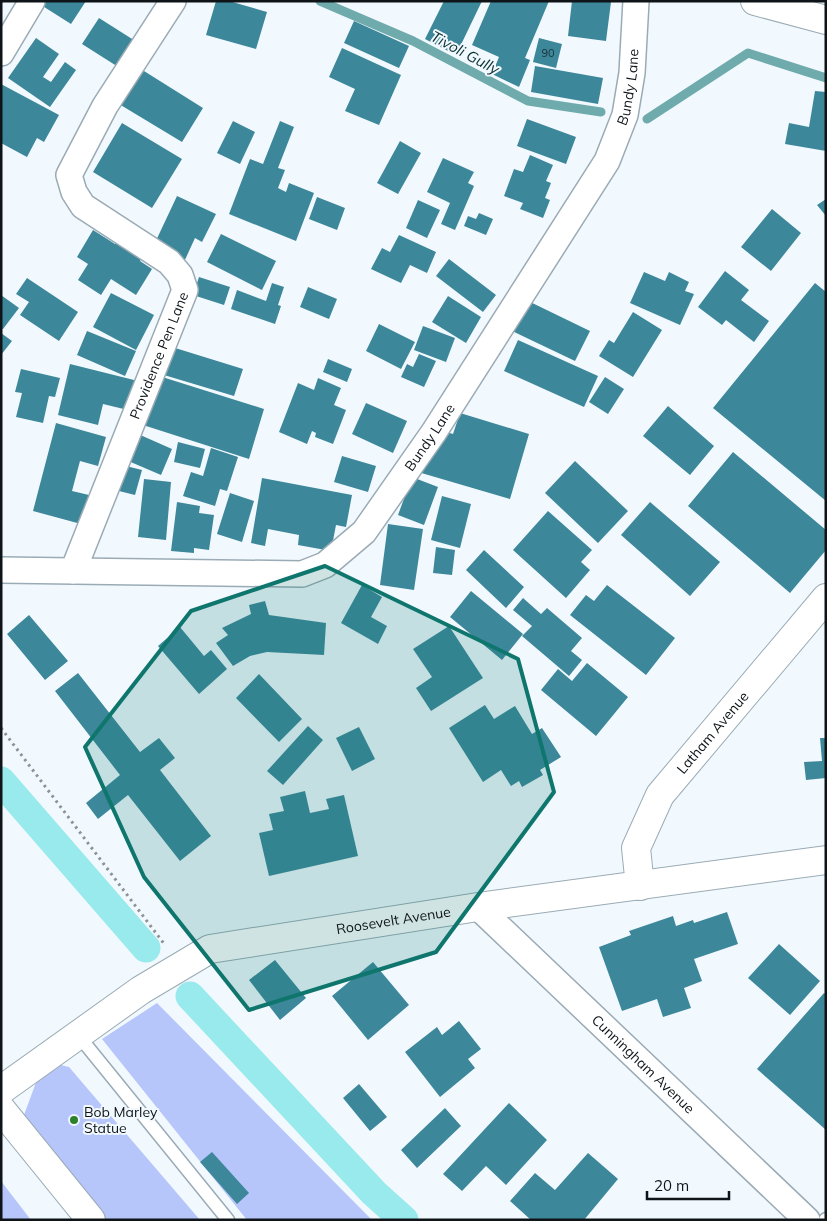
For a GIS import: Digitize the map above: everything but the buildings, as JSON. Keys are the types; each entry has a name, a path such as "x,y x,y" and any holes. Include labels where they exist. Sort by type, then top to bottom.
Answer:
{"main road":[{"path":"755,1 826,20"},
{"name":"Latham Avenue","path":"640,886 636,848 660,795 826,598"},
{"name":"Roosevelt Avenue","path":"1,1090 142,990 210,949 478,907 826,860"},
{"path":"1,1109 91,1220"}],"street":[{"path":"1,53 32,1"},
{"name":"Providence Pen Lane","path":"73,571 185,290 180,275 169,262 83,206 74,192 69,175 105,106 173,1"},
{"name":"Bundy Lane","path":"1,570 302,574 325,565 364,532 434,432 607,161 624,115 632,73 636,1"},
{"name":"Cunningham Avenue","path":"478,907 807,1220"}],"lane":[{"path":"78,1035 228,1220"}],"path":[{"path":"1,728 181,966"}],"highlighted area":[{"path":"325,566 518,659 554,792 436,952 249,1010 144,877 85,747 191,611"}],"shaded area":[{"path":"157,1003 372,1220 247,1220 102,1039"},
{"path":"57,1064 69,1067 200,1220 99,1220 93,1214 24,1115 38,1077"},
{"path":"1,1181 31,1220 1,1220"}],"waterway":[{"name":"Tivoli Gully","path":"320,1 413,41 528,101 601,112"},
{"name":"Tivoli Gully","path":"647,119 748,53 826,78"},
{"path":"1,781 146,948"},
{"path":"190,996 374,1193 404,1220"}],"place":[{"name":"Bob Marley Statue","path":"74,1120"}]}
